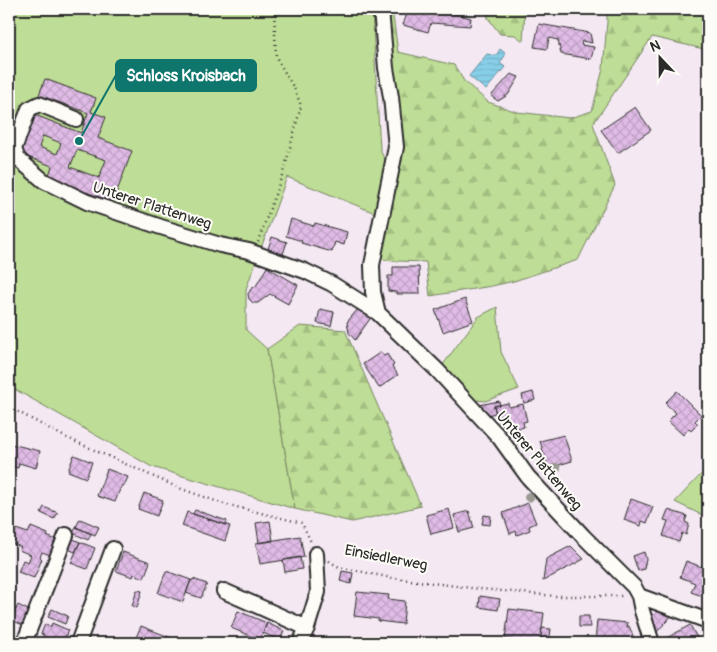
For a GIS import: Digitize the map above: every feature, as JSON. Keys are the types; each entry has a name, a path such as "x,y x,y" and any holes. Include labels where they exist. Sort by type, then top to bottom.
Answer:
{"street":[{"path":"378,313 372,292 372,265 396,147 381,9"},
{"name":"Unterer Plattenweg","path":"76,119 39,104 29,109 14,149 18,159 44,181 86,202 161,227 254,252 305,271 332,284 378,313 437,370 499,438 528,477 582,536 634,587 639,596 652,643"},
{"path":"24,643 66,535"},
{"path":"78,643 113,549"},
{"path":"300,643 307,628 318,592 316,554"},
{"path":"224,590 307,628"},
{"path":"639,596 708,621"}],"path":[{"path":"254,252 285,166 300,106 295,90 276,57 274,9"},
{"path":"9,407 63,436 179,488 224,504 302,523 316,554"},
{"name":"Einsiedlerweg","path":"316,554 339,567 387,577 471,588 555,596 639,596"}],"green space":[{"path":"9,9 372,9 380,149 394,181 385,217 287,177 246,289 246,330 267,349 295,509 152,467 9,386"},
{"path":"384,9 392,9 398,52 454,65 464,81 488,102 517,112 570,118 592,111 603,69 607,9 708,9 708,50 652,37 593,124 615,185 578,260 514,281 430,296 426,262 379,259 394,181 402,161"},
{"path":"487,9 525,9 523,41 515,35 500,34 488,18"},
{"path":"497,307 501,352 519,389 485,401 477,400 475,407 442,366 478,317"},
{"path":"300,326 345,330 421,506 352,522 295,509 267,349"},
{"path":"708,467 708,518 675,502"}],"water":[{"path":"500,49 506,54 500,63 505,67 486,90 469,76 487,54 496,56"}],"building":[{"path":"410,9 435,9 471,18 470,26 431,23 428,32 403,25"},
{"path":"539,24 590,33 592,43 582,41 581,45 594,47 591,59 561,54 558,40 549,38 547,49 534,47"},
{"path":"511,74 519,77 508,95 498,101 491,96"},
{"path":"45,79 96,98 91,112 106,117 98,138 132,151 113,202 48,178 52,166 20,154 35,115 81,133 88,113 39,95","holes":["43,136 61,143 57,154 39,147","77,150 106,160 99,178 70,167"]},
{"path":"635,107 651,130 618,153 601,130"},
{"path":"291,219 314,226 315,223 347,232 344,245 335,242 332,252 301,243 302,241 286,236"},
{"path":"272,237 287,242 282,257 267,252"},
{"path":"267,267 298,285 288,304 270,294 258,303 253,303 249,299 248,294 256,286"},
{"path":"393,267 419,267 420,294 396,294 396,292 388,291 388,276 393,276"},
{"path":"465,299 473,321 443,332 435,310"},
{"path":"320,309 334,312 331,326 317,323"},
{"path":"358,309 372,316 355,340 349,333 347,322"},
{"path":"381,352 384,356 387,354 398,375 379,388 363,364"},
{"path":"677,391 701,415 695,421 698,424 691,431 689,428 683,435 668,421 676,413 665,403"},
{"path":"533,392 535,400 524,403 522,395"},
{"path":"499,401 500,405 494,406 496,413 482,416 479,405"},
{"path":"508,403 509,407 523,404 527,421 523,422 524,427 509,430 508,426 503,427 500,415 496,416 494,406"},
{"path":"564,435 572,461 548,468 540,441"},
{"path":"11,444 40,451 36,468 19,463 18,468 9,466"},
{"path":"74,455 92,462 86,478 68,471"},
{"path":"107,469 128,477 124,486 122,485 115,502 97,496"},
{"path":"144,493 163,500 157,516 138,509"},
{"path":"631,499 653,507 647,523 642,521 641,526 624,520"},
{"path":"528,503 536,523 529,526 530,530 517,535 516,531 510,534 503,513"},
{"path":"44,507 58,513 54,519 41,513"},
{"path":"449,509 454,528 431,534 426,515"},
{"path":"195,510 227,521 225,525 193,514"},
{"path":"668,510 687,516 685,522 689,524 686,535 682,533 679,542 663,536 668,521 664,520"},
{"path":"469,511 474,528 459,532 454,515"},
{"path":"187,512 230,526 225,541 182,526"},
{"path":"484,515 491,516 490,525 482,524"},
{"path":"80,519 99,527 95,535 76,527"},
{"path":"270,521 273,541 259,543 256,523"},
{"path":"31,527 48,534 47,536 56,540 50,555 42,552 40,557 42,559 34,578 18,572 23,560 28,562 31,555 19,550 21,547 11,543 16,529 28,533"},
{"path":"76,527 91,534 88,540 73,533"},
{"path":"300,536 304,557 260,564 256,543"},
{"path":"73,539 80,542 75,552 68,549"},
{"path":"80,542 95,548 87,569 71,563"},
{"path":"571,546 584,559 543,581 546,559"},
{"path":"123,552 150,562 144,578 134,574 133,577 116,571"},
{"path":"644,552 646,559 644,569 638,571 633,556"},
{"path":"300,557 302,569 285,572 283,560"},
{"path":"686,561 702,567 703,564 708,566 708,598 691,592 695,583 680,577"},
{"path":"166,571 191,580 183,602 158,593"},
{"path":"342,571 353,573 351,584 340,581"},
{"path":"193,579 207,584 201,598 186,593"},
{"path":"137,590 142,591 137,608 132,606"},
{"path":"357,592 389,595 388,599 405,601 403,624 354,616"},
{"path":"480,596 500,599 498,610 479,607"},
{"path":"18,605 30,611 23,625 11,620"},
{"path":"9,606 16,609 11,621 9,620"},
{"path":"52,609 68,616 65,624 48,617"},
{"path":"509,609 544,613 540,643 505,639"},
{"path":"238,611 267,623 260,640 231,628"},
{"path":"657,611 673,614 657,632 650,618"},
{"path":"579,616 589,616 590,627 579,627"},
{"path":"597,620 628,623 627,627 629,626 636,643 595,643"},
{"path":"52,623 68,630 63,643 41,643 44,635 41,634 45,624 51,627"},
{"path":"267,623 284,631 280,640 263,633"},
{"path":"690,625 700,643 667,643 665,639"},
{"path":"141,626 164,635 160,643 134,642"},
{"path":"542,628 551,629 549,643 540,643"},
{"path":"9,635 17,639 16,643 9,643"},
{"path":"164,635 178,641 178,643 160,643"}],"place":[{"name":"Schloss Kroisbach","path":"79,141"}]}
